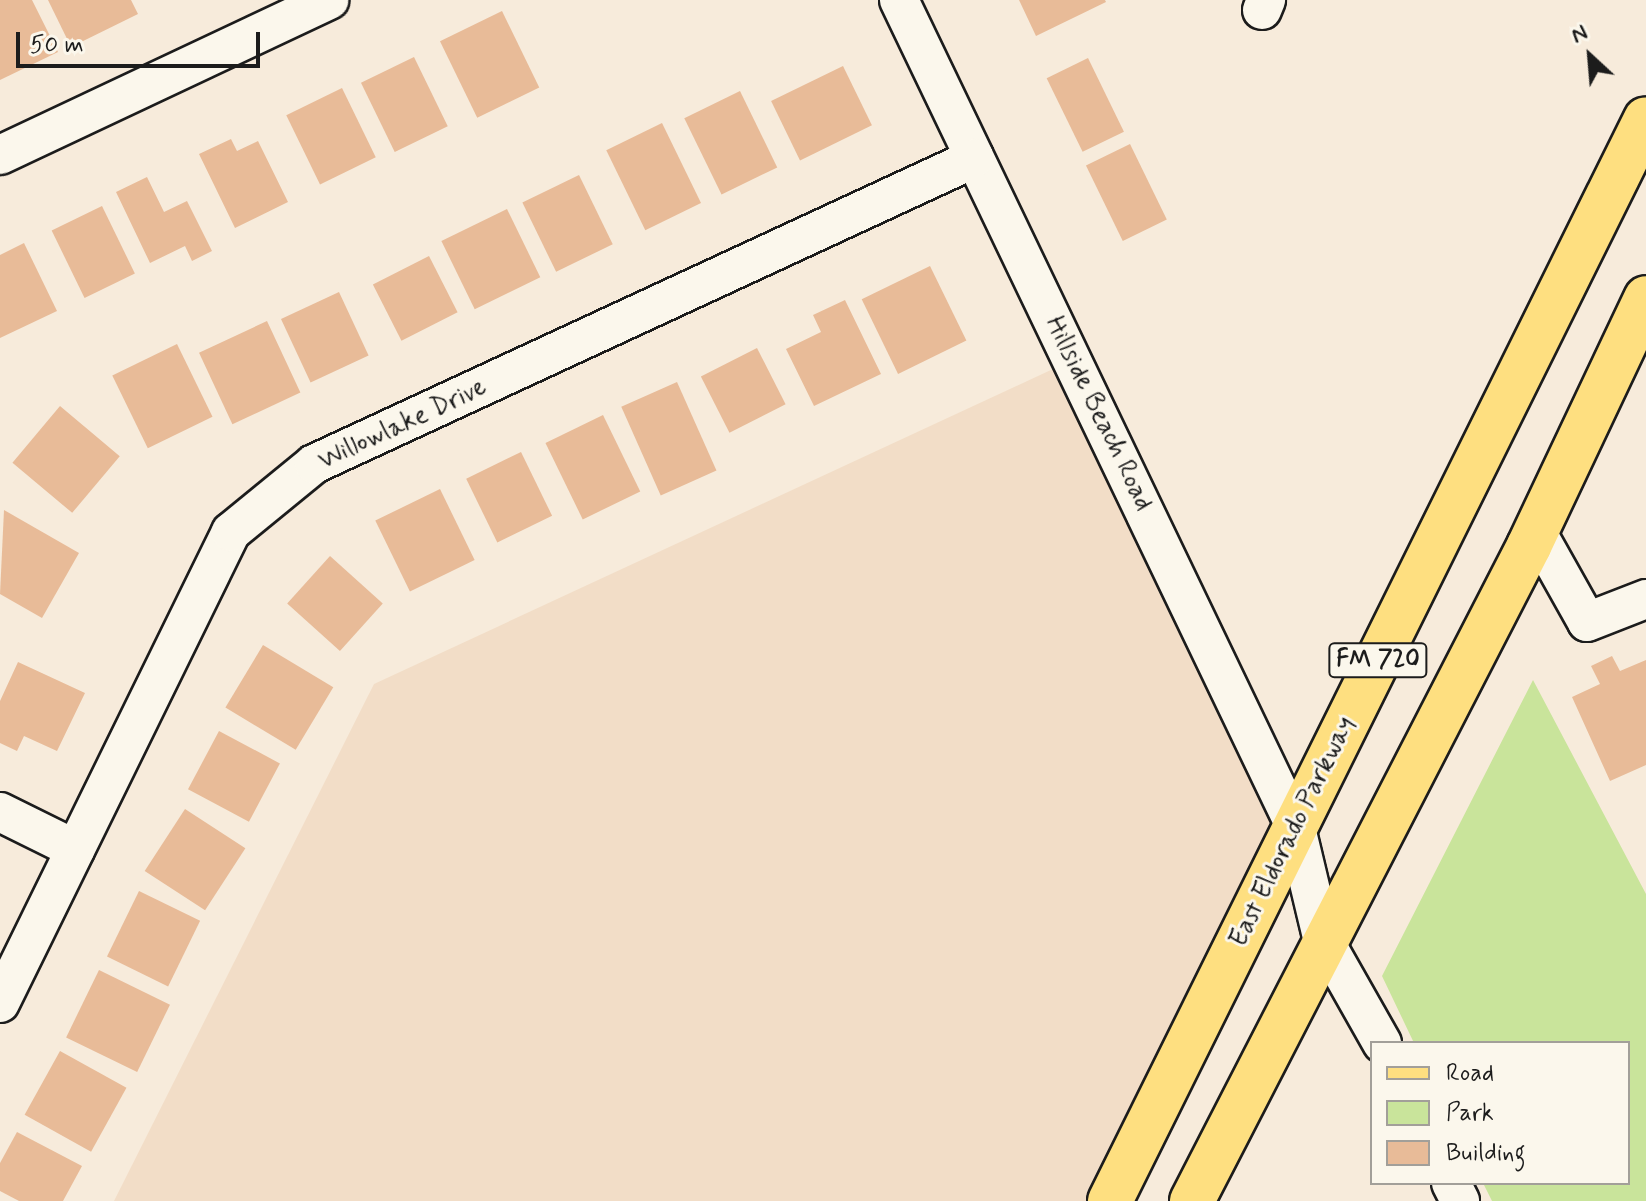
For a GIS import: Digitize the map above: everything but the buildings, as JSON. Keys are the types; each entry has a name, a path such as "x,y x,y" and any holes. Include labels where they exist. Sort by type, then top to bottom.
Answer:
{"main road":[{"name":"East Eldorado Parkway","path":"1110,1201 1646,119"},
{"name":"FM 720","path":"1192,1201 1322,937 1536,531 1646,298"}],"street":[{"path":"0,155 329,0"},
{"name":"Hillside Beach Road","path":"899,0 1296,828 1322,937 1381,1041"},
{"name":"Willowlake Drive","path":"0,1003 231,532 314,464 975,158"},
{"path":"1536,531 1587,622 1646,599"},
{"path":"0,812 75,849"}],"shaded area":[{"path":"1053,369 1296,828 1103,1201 114,1201 374,684"}],"green space":[{"path":"1533,680 1646,894 1646,1201 1492,1201 1484,1185 1630,1185 1630,1041 1413,1041 1382,976"}]}
